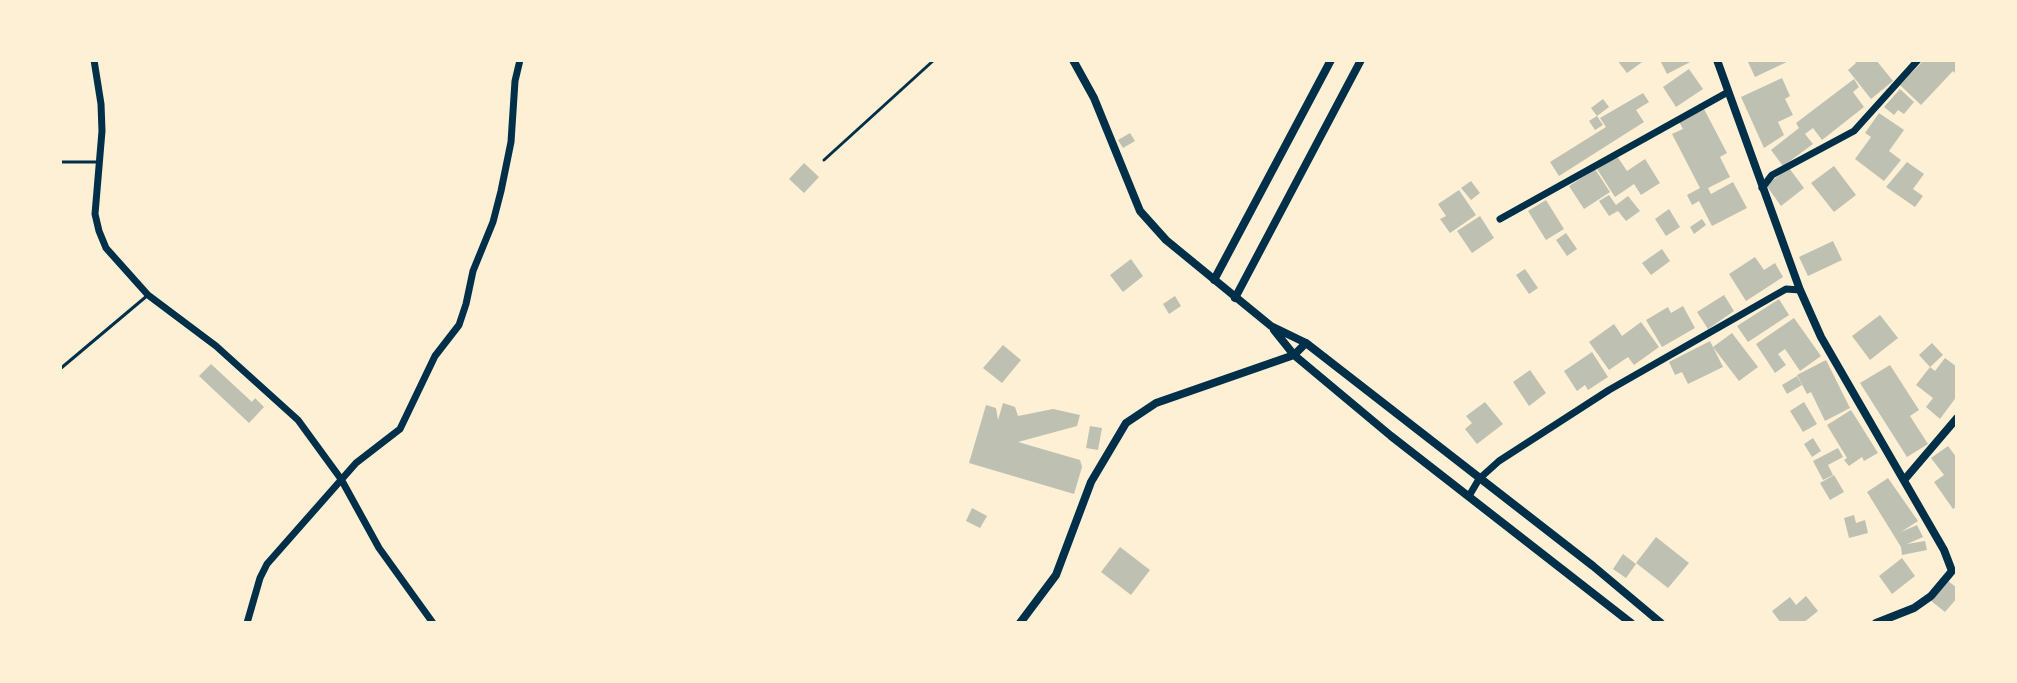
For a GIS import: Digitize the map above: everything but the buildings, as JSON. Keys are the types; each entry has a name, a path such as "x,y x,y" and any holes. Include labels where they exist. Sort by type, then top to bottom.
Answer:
{"street":[{"path":"94,60 101,104 95,214 106,248 148,295 216,346 298,420 341,479 379,548 433,623"},
{"path":"247,623 267,564 356,463 400,429 435,356 459,325 473,271 493,222 501,191 511,142 515,81 520,60"},
{"path":"1073,60 1094,98 1140,211 1166,240 1271,326 1306,343 1593,566 1661,623"},
{"path":"1214,280 1331,60"},
{"path":"1235,298 1361,60"},
{"path":"1717,60 1800,290 1843,376 1905,479 1954,574 1914,608 1876,623"},
{"path":"1762,188 1779,170 1854,131 1918,60"},
{"path":"1500,219 1728,92"},
{"path":"1469,496 1479,479 1499,461 1609,390 1786,289 1800,290"},
{"path":"1271,326 1294,355 1391,436 1631,623"},
{"path":"1020,623 1056,575 1091,482 1126,423 1156,403 1294,355 1306,343"},
{"path":"1905,479 1957,418"}],"lane":[{"path":"824,160 934,60"},
{"path":"60,162 99,162"},
{"path":"60,369 148,295"}]}
